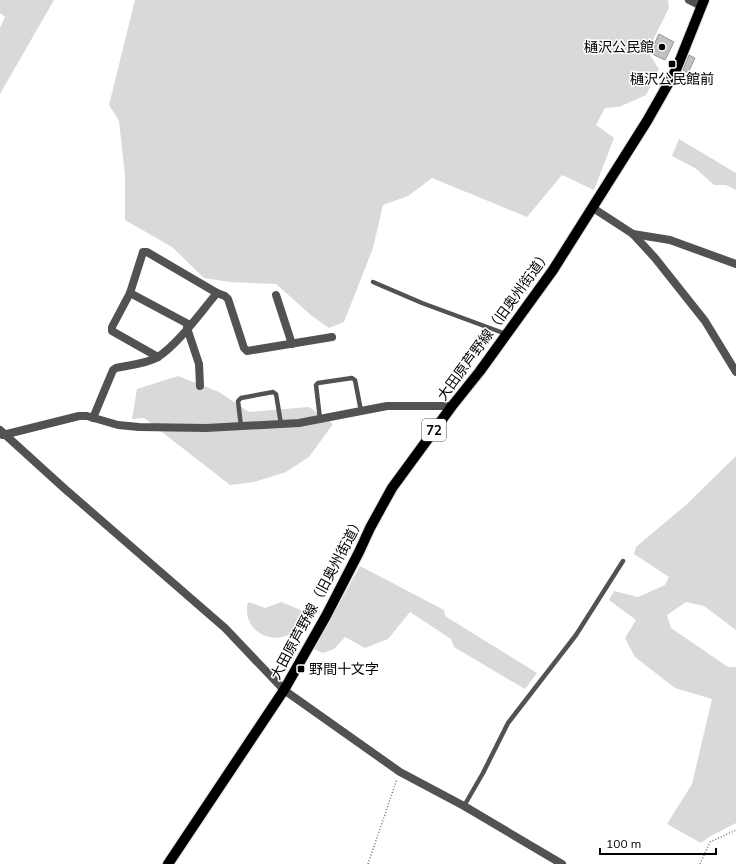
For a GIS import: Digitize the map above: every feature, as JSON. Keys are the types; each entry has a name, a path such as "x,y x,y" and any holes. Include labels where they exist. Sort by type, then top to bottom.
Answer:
{"main road":[{"name":"大田原芦野線（旧奥州街道）","path":"168,864 284,690 326,616 370,528 392,488 553,270 647,121 676,70 702,3"}],"street":[{"path":"689,0 702,3"},
{"path":"593,208 632,234 655,258 705,321 736,372"},
{"path":"632,234 670,240 736,264"},
{"path":"158,357 112,331 112,327 130,293 142,252 147,252 217,293 225,296 228,299 244,348 248,351 332,337"},
{"path":"130,293 188,327 199,364 200,386"},
{"path":"93,418 113,370 158,357 174,343 217,293"},
{"path":"276,295 292,344"},
{"path":"2,434 79,416 87,416 118,425 139,427 206,428 299,423 387,406 452,406"},
{"path":"2,434 225,628 284,690 400,772 464,806 562,864"}],"lane":[{"path":"373,282 422,304 507,334"},
{"path":"320,419 316,385 318,383 352,378 355,380 361,411"},
{"path":"241,426 238,401 241,398 273,392 276,394 281,424"},
{"path":"464,806 483,773 508,723 576,635 623,561"}],"path":[{"path":"368,864 400,772"},
{"path":"700,864 710,842 736,830"}],"shaded area":[{"path":"0,0 54,0 0,94 0,28 5,17 0,13"},
{"path":"135,0 668,0 669,8 653,40 650,55 659,69 646,95 619,107 605,108 596,125 614,138 594,190 562,175 527,217 432,178 408,196 383,205 373,248 344,322 329,328 312,316 276,284 230,282 204,278 172,247 125,220 125,175 119,121 109,105"},
{"path":"679,139 736,173 736,190 726,185 714,185 695,168 672,156"},
{"path":"178,376 219,392 249,412 309,407 333,424 309,457 286,472 254,482 230,485 144,418 132,419 137,389"},
{"path":"736,456 736,630 704,606 686,602 667,615 671,628 728,667 736,667 736,823 709,837 701,843 667,824 692,784 712,699 675,688 635,657 625,638 636,620 609,600 614,591 638,597 665,585 669,577 634,554 636,547 687,504"},
{"path":"360,566 444,610 445,616 537,673 525,689 454,647 451,639 410,612 388,639 365,648 345,637 334,649 323,653 314,649"},
{"path":"248,602 265,608 281,602 308,613 296,630 282,637 273,638 258,632 252,626 247,611"}],"building":[{"name":"樋沢公民館","path":"659,34 674,42 665,60 650,53"},
{"path":"689,55 695,58 688,73 683,70"}],"place":[{"name":"樋沢公民館","path":"662,47"},
{"name":"樋沢公民館前","path":"672,64"},
{"name":"野間十文字","path":"301,669"}]}
